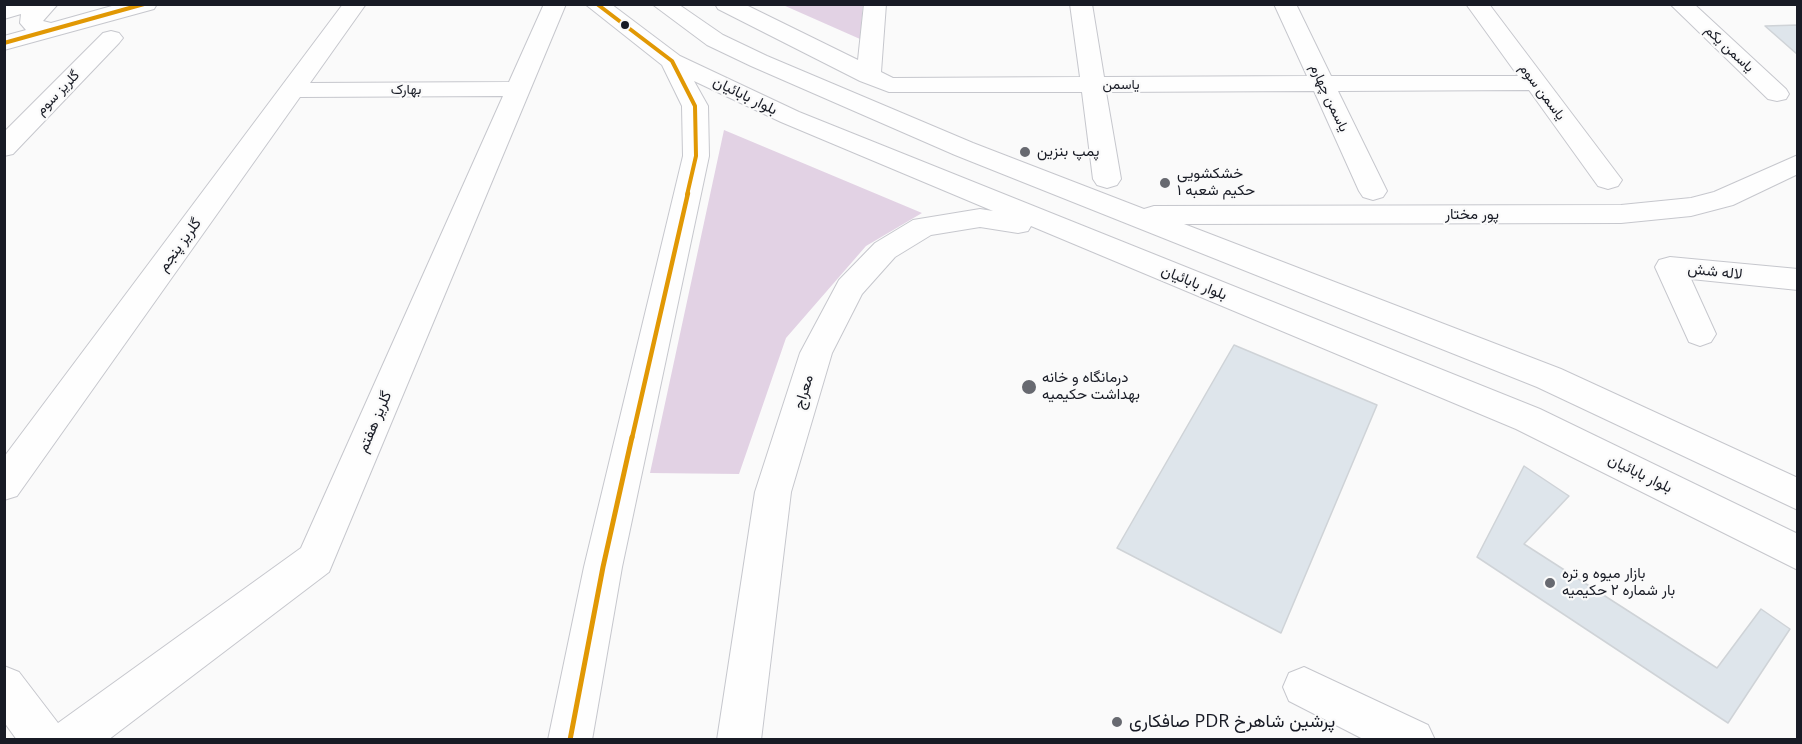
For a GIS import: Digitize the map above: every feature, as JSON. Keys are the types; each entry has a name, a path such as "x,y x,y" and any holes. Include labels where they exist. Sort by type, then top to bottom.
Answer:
{"main road":[{"path":"4,12 33,4"},
{"path":"47,4 32,15 31,23 38,28 53,30"},
{"path":"4,43 146,4"},
{"name":"گلریز پنجم","path":"4,485 356,4"},
{"name":"گلریز هفتم","path":"71,740 315,560 555,4"},
{"name":"بلوار بابائیان","path":"596,4 672,61 790,117 1528,419 1797,553"},
{"path":"663,4 715,40 759,61 964,148 1549,378 1797,495"},
{"name":"یاسمن","path":"726,4 889,86 1535,83"},
{"path":"869,76 875,4"},
{"path":"1082,4 1107,179"},
{"name":"یاسمن چهارم","path":"1285,4 1373,191"},
{"name":"یاسمن سوم","path":"1477,4 1608,180"},
{"name":"یاسمن یکم","path":"1681,4 1777,94"},
{"name":"گلریز سوم","path":"4,148 111,38"},
{"path":"570,740 603,567 696,156 695,106 672,61"},
{"name":"بهارک","path":"293,90 519,89"},
{"name":"پور مختار","path":"1137,215 1621,214 1691,207 1723,199 1797,163"},
{"name":"معراج","path":"739,740 773,492 816,353 850,288 885,250 923,226 980,218 1065,231"},
{"name":"لاله شش","path":"1700,334 1670,267 1797,280"},
{"path":"4,686 44,740"},
{"path":"1304,687 1413,740"}],"shaded area":[{"path":"783,5 863,5 860,39"},
{"path":"724,130 922,213 866,246 786,338 739,474 650,473"}],"building":[{"path":"1798,25 1798,55 1765,26"},
{"path":"1234,345 1377,405 1281,633 1117,548"},
{"name":"بازار میوه و تره بار شماره ۲ حکیمیه","path":"1524,466 1569,496 1524,544 1717,668 1761,609 1790,629 1728,723 1477,557"}],"transit line":[{"path":"4,43 144,4"},
{"path":"570,740 603,567 696,156 695,106 672,61 597,4"}],"place":[{"name":"پمپ بنزین","path":"1025,152"},
{"name":"خشکشویی حکیم شعبه ۱","path":"1165,183"},
{"name":"درمانگاه و خانه بهداشت حکیمیه","path":"1029,387"},
{"name":"بازار میوه و تره بار شماره ۲ حکیمیه","path":"1550,583"},
{"name":"صافکاری PDR پرشین شاهرخ","path":"1117,722"}]}
